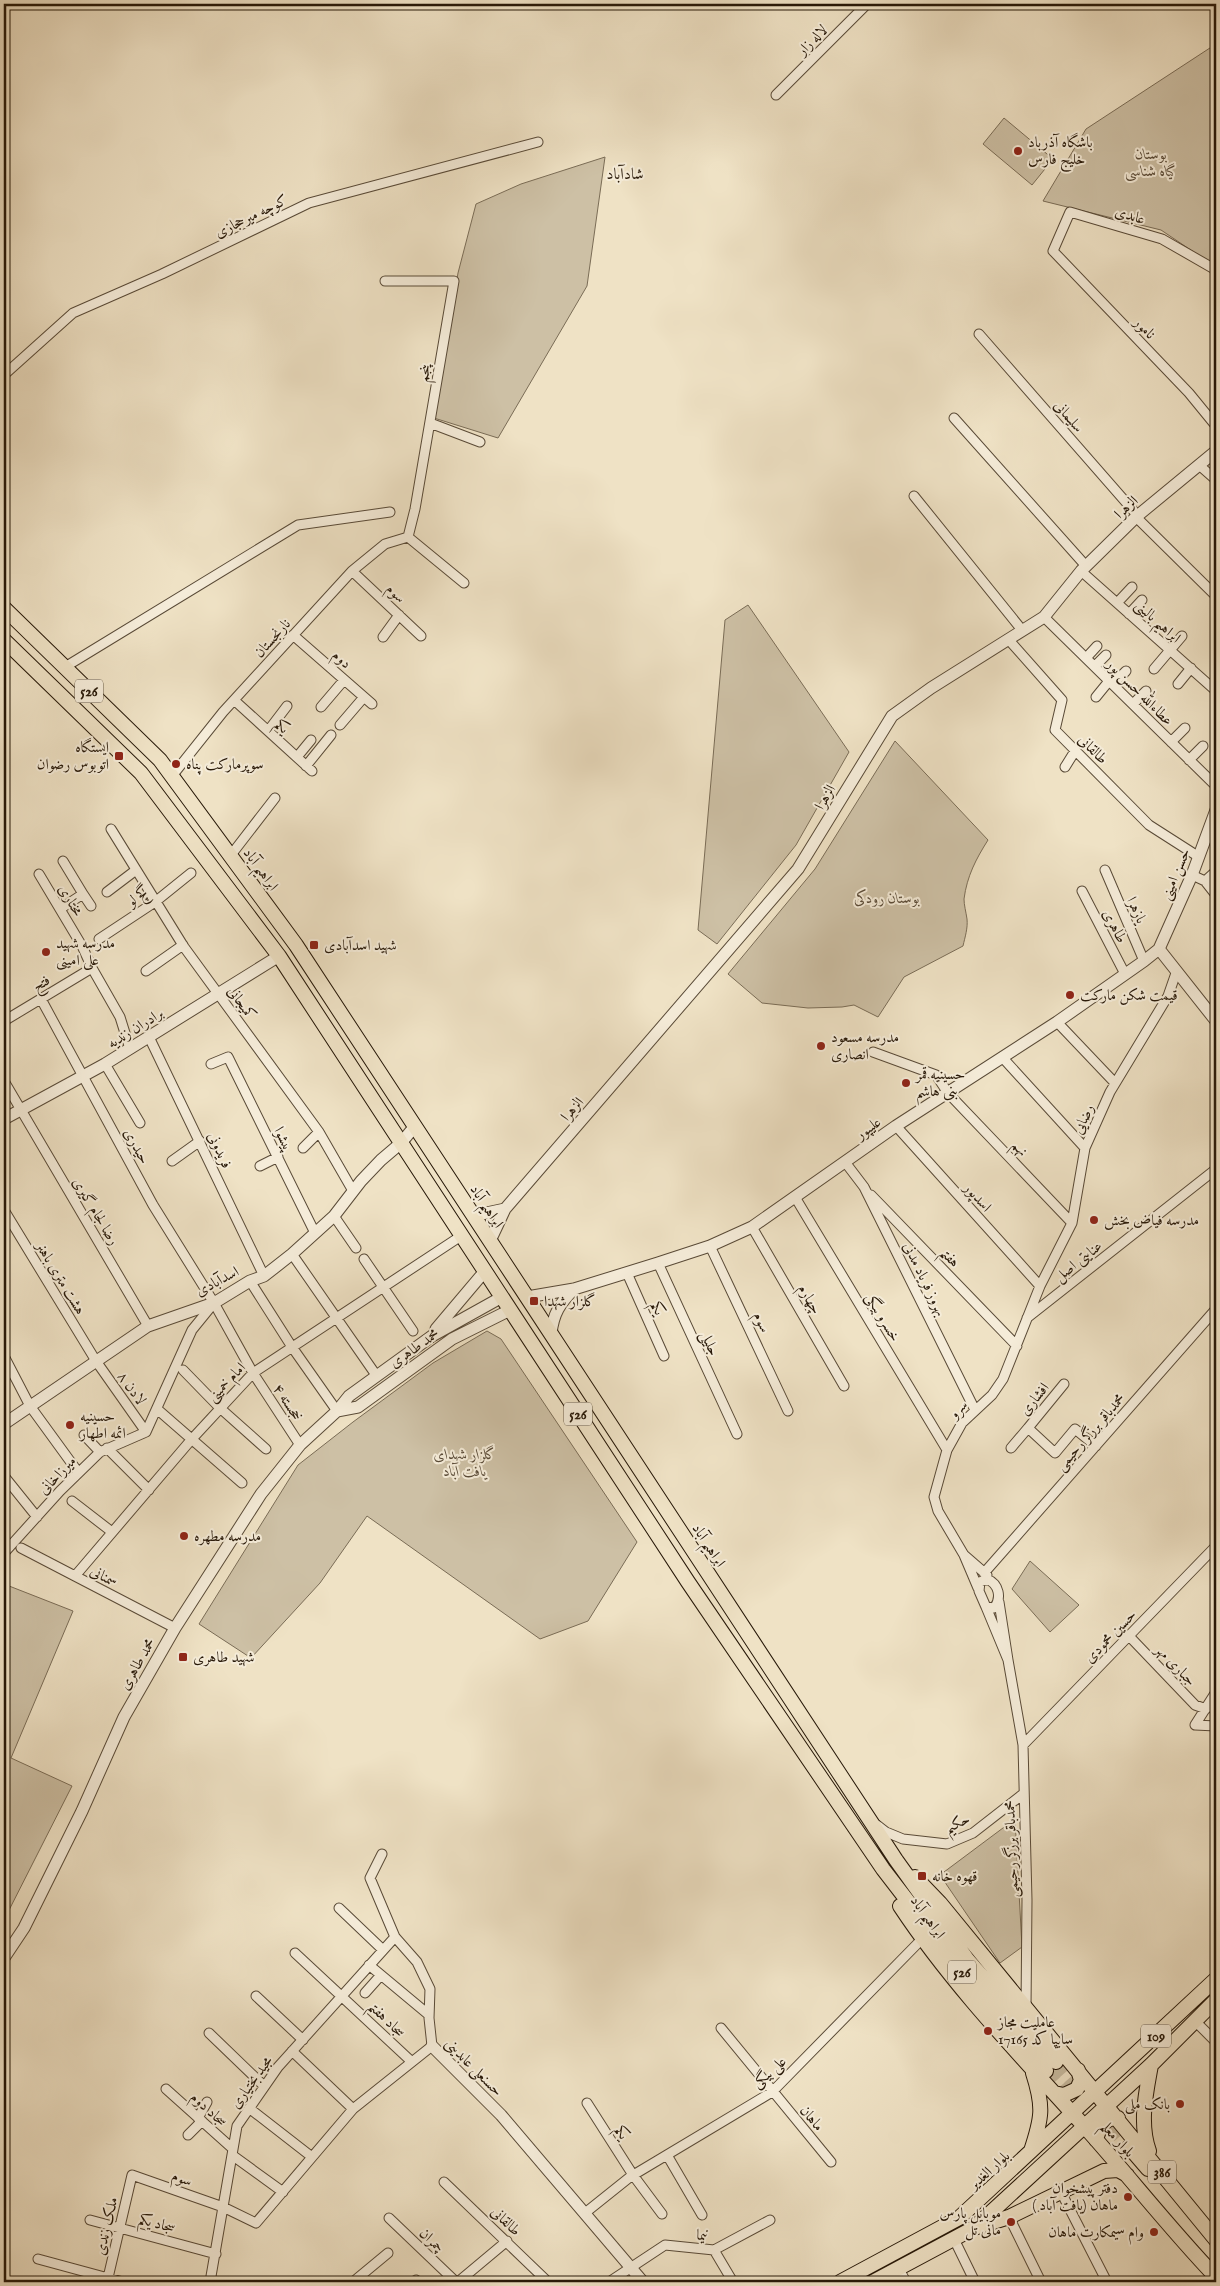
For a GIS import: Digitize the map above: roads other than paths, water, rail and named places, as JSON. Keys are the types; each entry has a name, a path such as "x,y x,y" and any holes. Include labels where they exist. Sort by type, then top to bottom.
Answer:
{"main road":[{"name":"ابراهیم آباد","path":"4,608 160,760 296,945 868,1819 967,1959 1051,2067 951,1958 883,1869 642,1512 279,956 141,773 4,640"},
{"path":"642,1512 660,1500"},
{"name":"ابراهیم آباد","path":"896,1860 940,1903 1096,2092"},
{"name":"ابراهیم آباد","path":"883,1869 895,1898 922,1939 975,2005 1073,2114"},
{"name":"109","path":"1073,2114 1216,1979"},
{"name":"109","path":"873,2282 974,2228 1151,2065 1216,2000"},
{"path":"1152,2040 1151,2049 1156,2053 1163,2052"},
{"path":"1151,2065 1144,2115 1145,2140 1152,2159"},
{"path":"1030,2154 1040,2125 1041,2110 1040,2096 1031,2068"},
{"path":"1054,2093 1064,2095 1077,2089 1080,2080 1078,2070"},
{"name":"بلوار معلم","path":"1096,2092 1216,2240"},
{"name":"بلوار معلم","path":"1073,2114 1216,2277"},
{"name":"بلوار الغدیر","path":"840,2282 959,2218 1073,2114"},
{"path":"1096,2140 1098,2131 1103,2124 1109,2119 1118,2118"},
{"name":"بلوار معلم","path":"1216,2247 1124,2151 1216,2271"},
{"path":"974,2228 1009,2217 1111,2169 1118,2170 1129,2176"}],"street":[{"name":"لاله زار","path":"776,95 867,4"},
{"name":"کوچه میرحجازی","path":"4,375 73,314 162,274 308,203 538,142"},
{"name":"عابدی","path":"1053,251 1070,212 1162,239 1216,270"},
{"name":"نامور","path":"1053,251 1189,393 1216,426"},
{"name":"پنجم","path":"385,281 454,280 415,509 408,537"},
{"name":"سلیمانی","path":"979,334 1137,516"},
{"name":"ابراهیم بالینی","path":"954,418 1084,569 1117,603 1216,691"},
{"path":"430,424 480,442"},
{"name":"الزهرا","path":"490,1241 505,1209 798,869 892,716 930,688 1044,617 1084,569 1137,516 1216,451"},
{"path":"1199,465 1216,480"},
{"path":"914,496 1022,630"},
{"path":"65,667 298,525 390,512"},
{"path":"1137,516 1216,596"},
{"path":"408,537 464,583"},
{"name":"نارنجستان","path":"172,776 234,700 352,571 385,544 408,537"},
{"name":"سوم","path":"352,571 421,636"},
{"path":"1117,603 1132,587"},
{"path":"1129,614 1142,600"},
{"path":"383,637 399,615"},
{"name":"عطاءالله حسن پور","path":"1044,617 1216,786"},
{"name":"دوم","path":"293,635 372,704"},
{"path":"1154,669 1182,636"},
{"name":"طالقانی","path":"1008,639 1062,700 1055,730 1149,825 1199,858"},
{"path":"1086,658 1097,646"},
{"path":"1095,666 1106,654"},
{"path":"1178,684 1191,668"},
{"path":"1096,697 1111,682 1126,671"},
{"path":"321,707 344,680"},
{"path":"1133,704 1146,691"},
{"path":"340,725 364,697"},
{"name":"یکم","path":"234,700 309,769 331,735"},
{"path":"268,731 287,706"},
{"path":"1171,742 1185,728"},
{"path":"297,757 311,740"},
{"path":"1189,760 1204,746"},
{"path":"1065,767 1076,751"},
{"path":"231,855 275,798"},
{"name":"حسن امینی","path":"1159,949 1213,830 1216,810"},
{"name":"کمیجانی","path":"112,829 183,945 319,1132 353,1191"},
{"path":"63,861 91,906"},
{"path":"106,892 136,870"},
{"name":"یازهرا","path":"1104,870 1144,961"},
{"path":"1205,881 1216,871"},
{"name":"گچ لو","path":"99,939 155,902 191,872"},
{"name":"مختاری","path":"39,874 82,946 92,968 120,1017 130,1049"},
{"path":"1192,875 1205,881 1216,895"},
{"name":"طاهری","path":"1082,891 1124,974"},
{"path":"60,909 83,894"},
{"path":"146,970 183,945"},
{"path":"1159,949 1176,973 1214,1014"},
{"name":"علیپور","path":"527,1297 574,1289 658,1264 710,1246 752,1227 896,1126 1057,1022 1159,949"},
{"name":"برادران زندیه","path":"4,1119 105,1064 279,956"},
{"name":"فتح","path":"4,1021 92,968"},
{"name":"رضایی","path":"1040,1286 1072,1222 1085,1148 1115,1084 1168,996 1176,973"},
{"name":"حیدری","path":"41,999 153,1205 214,1304 253,1373"},
{"path":"1057,1022 1115,1084"},
{"name":"فریدونی","path":"149,1037 264,1276"},
{"name":"نهم","path":"873,1052 936,1076 948,1093 1072,1222"},
{"name":"پیشوا","path":"212,1064 228,1057 315,1233"},
{"path":"1002,1057 1085,1148"},
{"path":"105,1064 140,1123"},
{"name":"رضا لجام گیری","path":"4,1081 148,1326"},
{"name":"اسدآبادی","path":"4,1424 148,1326 214,1304 250,1280 264,1276 292,1254 334,1216 353,1191 381,1160 401,1143 415,1126"},
{"name":"اسدپور","path":"896,1126 1040,1286"},
{"path":"303,1148 319,1132"},
{"path":"172,1161 200,1141"},
{"path":"260,1166 278,1156"},
{"name":"بهروز فریاد مدنی","path":"845,1162 864,1187 975,1410"},
{"name":"عنایتی اصل","path":"1027,1319 1216,1169"},
{"name":"هفتم","path":"864,1187 1016,1346"},
{"name":"خسرو بیگی","path":"795,1197 947,1450"},
{"path":"470,1210 477,1215 489,1214 505,1209"},
{"name":"هشت متری باهنر","path":"4,1210 96,1361"},
{"path":"334,1216 356,1248"},
{"name":"چهارم","path":"752,1227 844,1386"},
{"name":"امام خمینی","path":"75,1576 191,1440 253,1373 461,1236"},
{"name":"سوم","path":"710,1246 788,1411"},
{"path":"292,1254 376,1375"},
{"path":"364,1259 413,1331"},
{"name":"جلیلی","path":"658,1264 737,1434"},
{"path":"426,1340 485,1271"},
{"name":"یکم","path":"627,1272 664,1356"},
{"path":"250,1280 292,1347 337,1412"},
{"name":"سرو","path":"964,1555 938,1511 934,1497 947,1450 962,1423 999,1386 1040,1286"},
{"path":"551,1334 552,1318 561,1302 574,1289"},
{"name":"محمد طاهری","path":"4,1958 24,1928 82,1811 124,1717 175,1628 261,1494 300,1445 337,1412 349,1396 453,1322 502,1297"},
{"path":"146,1432 192,1330 214,1304"},
{"name":"محمدباقر برزگر رحیمی","path":"984,1573 1216,1309"},
{"name":"محمد طاهری","path":"337,1412 358,1407 452,1339 510,1310"},
{"path":"4,1356 30,1406 78,1472"},
{"name":"لادن ۸","path":"96,1361 146,1432"},
{"path":"183,1370 220,1408 266,1449"},
{"name":"خجسته ۴","path":"253,1373 300,1445"},
{"name":"افشاری","path":"1064,1384 1028,1428 1054,1453 1075,1429 1096,1446"},
{"path":"157,1409 242,1483"},
{"path":"1011,1448 1028,1428"},
{"name":"میرزاخانی","path":"4,1553 78,1472 103,1450 146,1432"},
{"path":"84,1435 149,1490"},
{"path":"4,1476 37,1517"},
{"path":"72,1500 112,1532"},
{"name":"حسین محمودی","path":"1023,1745 1216,1546"},
{"name":"سمنانی","path":"20,1548 175,1628"},
{"path":"964,1555 992,1581"},
{"name":"محمدباقر برزگر رحیمی","path":"964,1555 1008,1660"},
{"path":"980,1591 982,1580 992,1581"},
{"name":"محمدباقر برزگر رحیمی","path":"992,1581 998,1592 998,1602 1023,1745 1022,1794 1027,1900 1026,2008"},
{"path":"986,1607 994,1608 998,1602"},
{"name":"جباری مهر","path":"1128,1636 1195,1705 1206,1708"},
{"path":"1216,1692 1195,1725 1216,1726"},
{"name":"حکیم","path":"868,1819 886,1832 903,1839 947,1844 973,1833 1022,1794"},
{"path":"382,1854 370,1878 395,1937 417,1962 430,1989 429,2015 432,2046"},
{"path":"338,1908 383,1950"},
{"name":"مجید بختیاری","path":"210,2282 236,2126 292,2051 395,1937"},
{"name":"علی بیگی","path":"585,2213 634,2175 772,2092 922,1939"},
{"name":"سجاد هفتم","path":"294,1953 342,1995 412,2062"},
{"path":"369,1965 429,2015"},
{"path":"365,1993 381,1975"},
{"path":"256,1996 303,2040"},
{"path":"1195,2021 1216,2042"},
{"name":"ماهان","path":"721,2028 831,2162"},
{"path":"209,2033 264,2086"},
{"name":"حسنعلی عابدینی","path":"222,2207 256,2223 353,2109 432,2046 501,2115 643,2282"},
{"path":"292,2051 353,2109"},
{"name":"سجاد دوم","path":"166,2089 233,2152 283,2192"},
{"path":"188,2135 200,2119 207,2102"},
{"name":"یکم","path":"587,2103 634,2175"},
{"path":"249,2108 312,2157"},
{"path":"667,2155 702,2215"},
{"name":"سوم","path":"132,2175 222,2207"},
{"name":"ملک زندی","path":"108,2280 132,2175"},
{"path":"634,2175 662,2214"},
{"name":"طالقانی","path":"444,2182 548,2282"},
{"path":"1061,2192 1108,2282"},
{"path":"1009,2217 1041,2282"},
{"name":"چمران","path":"389,2218 457,2282"},
{"name":"سجاد یکم","path":"90,2220 216,2254"},
{"name":"نیما","path":"609,2282 665,2245 714,2250 770,2220"},
{"path":"954,2239 975,2282"},
{"path":"457,2282 507,2241"},
{"path":"714,2250 733,2282"},
{"path":"353,2282 388,2253"},
{"path":"38,2259 108,2280 123,2282"},
{"path":"898,2268 906,2282"}],"tunnel":[{"path":"1056,2062 1129,2147"},
{"path":"1046,2071 1096,2129"}],"place":[{"name":"باشگاه آذرباد خلیج فارس","path":"1018,151"},
{"name":"ایستگاه اتوبوس رضوان","path":"119,756"},
{"name":"سوپرمارکت پناه","path":"176,764"},
{"name":"شهید اسدآبادی","path":"314,945"},
{"name":"مدرسه شهید علی امینی","path":"46,952"},
{"name":"قیمت شکن مارکت","path":"1070,995"},
{"name":"مدرسه مسعود انصاری","path":"821,1046"},
{"name":"حسینیه قمر بنی هاشم","path":"906,1083"},
{"name":"مدرسه فیاض بخش","path":"1094,1220"},
{"name":"گلزار شهدا","path":"534,1301"},
{"name":"حسینیه ائمه اطهار","path":"70,1425"},
{"name":"مدرسه مطهره","path":"184,1536"},
{"name":"شهید طاهری","path":"183,1657"},
{"name":"قهوه خانه","path":"922,1876"},
{"name":"عاملیت مجاز سایپا کد 17165","path":"988,2031"},
{"name":"بانک ملی","path":"1180,2104"},
{"name":"دفتر پیشخوان ماهان (یافت آباد )","path":"1128,2197"},
{"name":"موبایل پارس مانی تل","path":"1011,2222"},
{"name":"وام سیمکارت ماهان","path":"1154,2232"}],"district":[{"name":"شادآباد","path":"625,173"}],"park label":[{"name":"بوستان گیاه شناسی","path":"1151,162"},
{"name":"بوستان رودکی","path":"887,898"},
{"name":"گلزار شهدای یافت آباد","path":"465,1462"}]}
